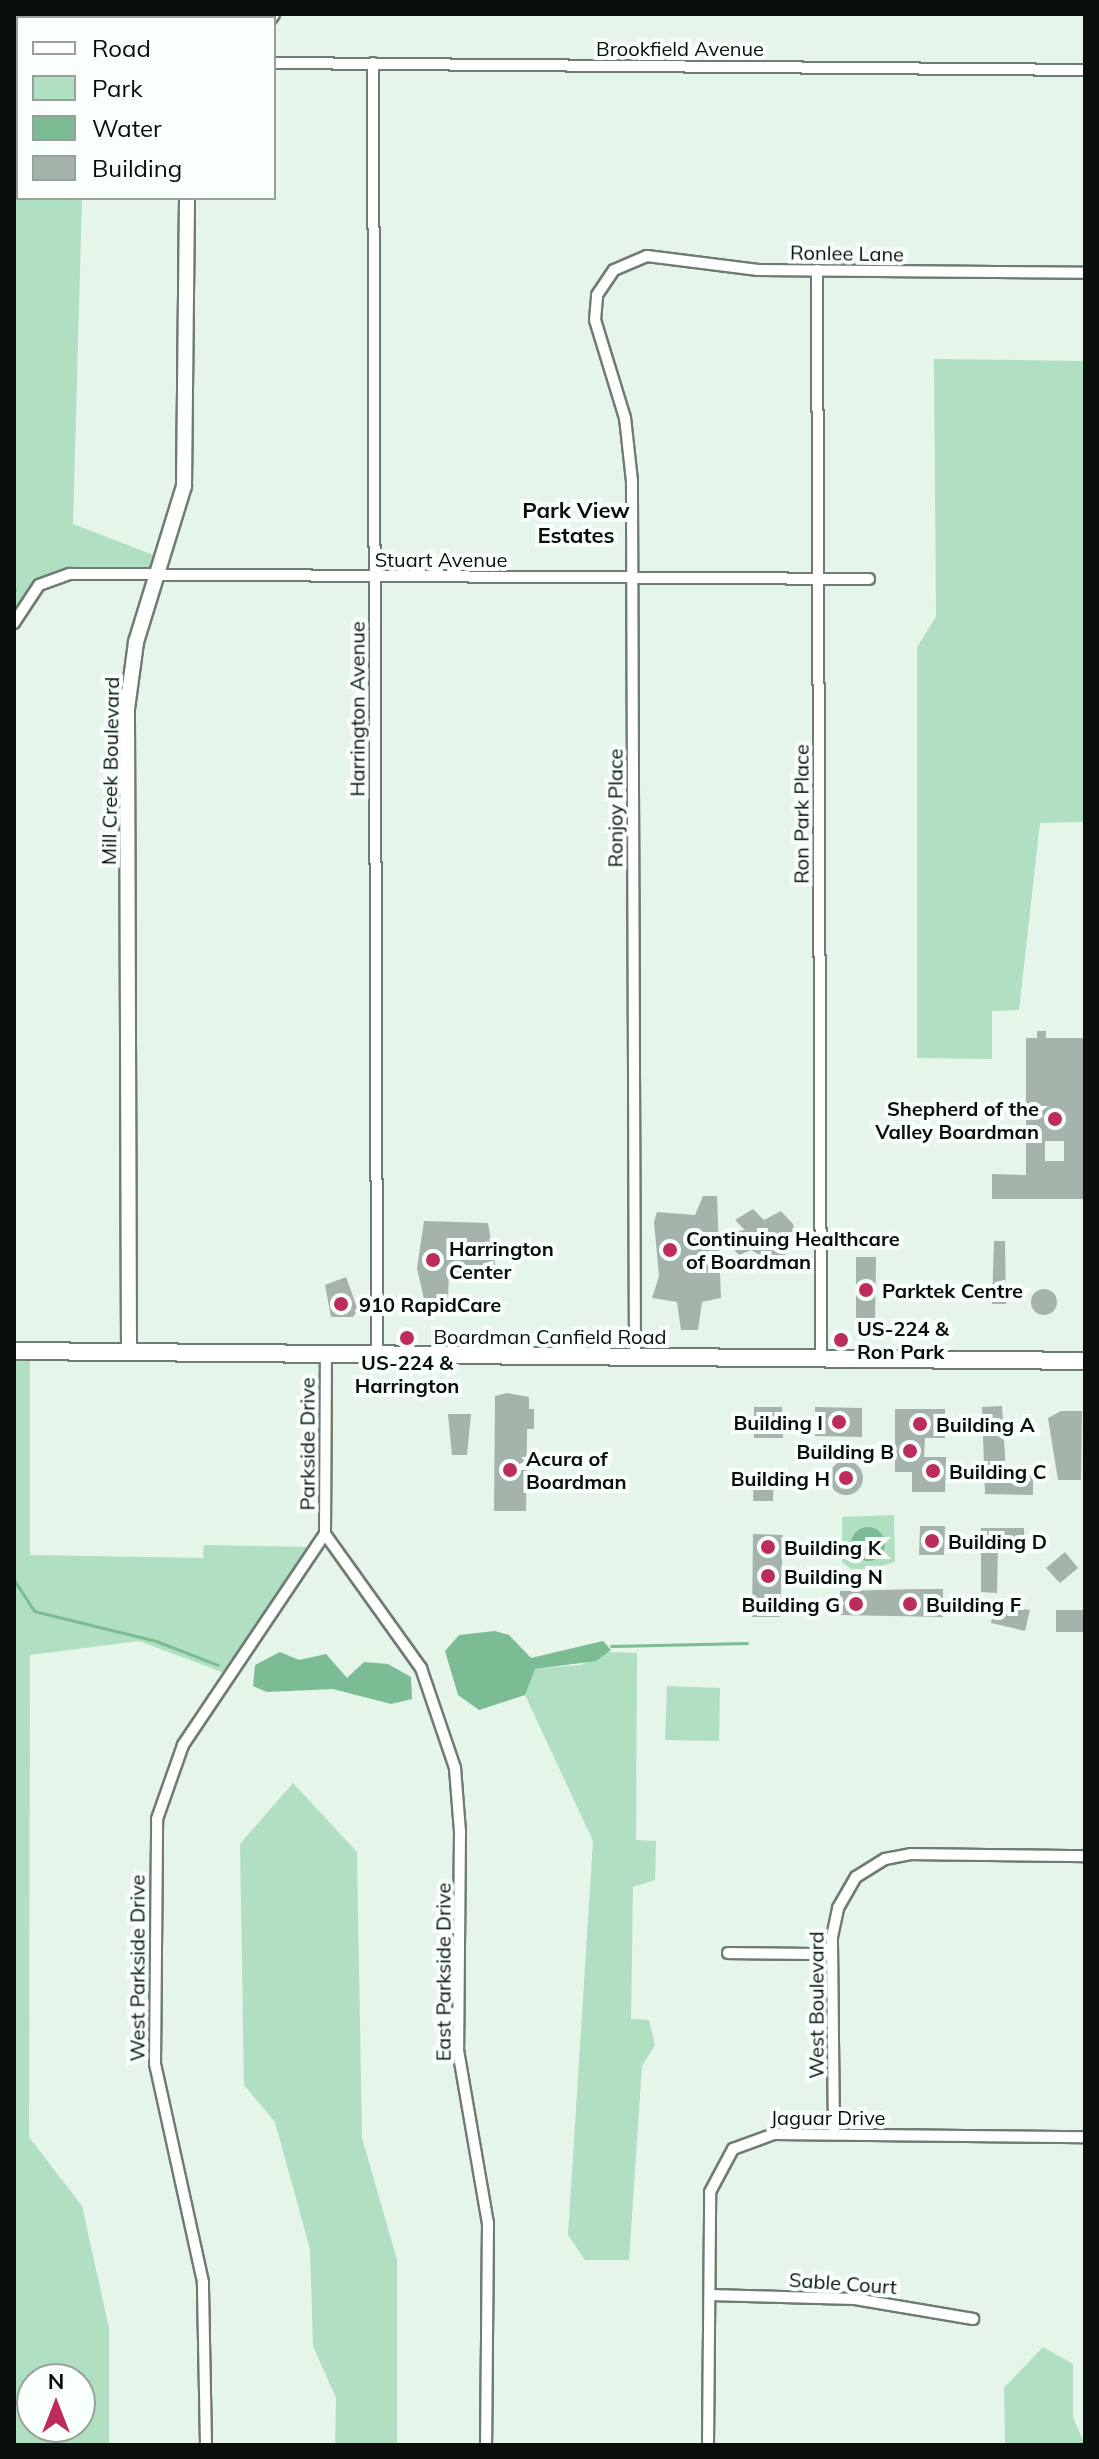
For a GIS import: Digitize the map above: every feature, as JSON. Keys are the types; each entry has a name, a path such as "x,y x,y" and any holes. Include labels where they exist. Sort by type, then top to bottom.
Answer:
{"main road":[{"name":"Boardman Canfield Road","path":"14,1351 1085,1361"}],"street":[{"name":"Brookfield Avenue","path":"276,63 1085,70"},
{"name":"Harrington Avenue","path":"373,63 377,1355"},
{"name":"Mill Creek Boulevard","path":"129,1352 127,709 136,642 178,515 188,458 187,200"},
{"name":"Ronlee Lane","path":"614,270 647,256 733,268 1085,273"},
{"name":"Ronjoy Place","path":"614,270 597,295 595,320 629,440 633,578 635,1356"},
{"name":"Ron Park Place","path":"817,270 821,1358"},
{"name":"Stuart Avenue","path":"14,623 34,590 56,576 869,579"},
{"name":"Parkside Drive","path":"325,1534 326,1355"},
{"name":"West Parkside Drive","path":"206,2445 203,2282 155,2064 157,1819 183,1745 325,1534"},
{"name":"East Parkside Drive","path":"325,1534 421,1668 455,1768 460,1832 458,2050 488,2223 486,2445"},
{"name":"West Boulevard","path":"834,2134 832,1954 843,1896 862,1873 885,1859 1085,1856"},
{"path":"728,1953 832,1954"},
{"name":"Jaguar Drive","path":"708,2445 710,2192 723,2159 762,2135 1085,2137"},
{"name":"Sable Court","path":"710,2295 855,2299 973,2319"}],"green space":[{"path":"14,14 112,14 16,16 16,200 82,200 73,524 164,559 158,575 46,580 14,623"},
{"path":"934,359 1085,361 1085,822 1040,823 1019,1010 992,1011 992,1059 917,1058 917,647 936,617"},
{"path":"14,1351 30,1351 30,1555 203,1558 204,1545 318,1547 230,1675 139,1641 30,1655 29,2137 82,2206 109,2328 109,2445 14,2445"},
{"path":"894,1515 895,1562 872,1569 851,1569 842,1562 842,1517"},
{"path":"609,1652 637,1653 636,1840 656,1841 655,1880 633,1887 631,2019 649,2020 655,2045 642,2066 629,2260 585,2260 568,2235 593,1841 525,1695 534,1669 580,1665"},
{"path":"667,1686 720,1688 719,1741 665,1740"},
{"path":"293,1783 357,1852 362,2138 397,2260 397,2445 335,2445 336,2398 313,2346 310,2249 275,2122 244,2085 240,1844"},
{"path":"1043,2347 1073,2364 1073,2417 1085,2445 1005,2445 1004,2388"}],"water":[{"path":"868,1527 880,1532 885,1544 880,1556 868,1561 856,1556 851,1544 856,1532"},
{"path":"495,1631 509,1635 531,1658 603,1641 611,1650 596,1661 535,1669 525,1695 479,1710 458,1695 445,1651 459,1635"},
{"path":"280,1652 299,1660 326,1654 347,1678 364,1662 388,1664 411,1677 412,1699 391,1704 333,1689 267,1692 253,1686 255,1665"}],"building":[{"name":"Shepherd of the Valley Boardman","path":"1037,1031 1046,1031 1046,1038 1084,1038 1084,1199 992,1199 992,1174 1026,1175 1026,1038 1037,1038","holes":["1045,1141 1064,1141 1064,1161 1045,1161"]},
{"name":"Continuing Healthcare of Boardman","path":"703,1196 717,1196 721,1298 702,1302 698,1330 681,1330 677,1302 652,1298 659,1276 654,1222 657,1212 695,1215"},
{"path":"753,1209 764,1220 781,1211 793,1224 795,1233 788,1241 793,1246 785,1255 766,1259 751,1250 739,1255 719,1235 745,1230 735,1220"},
{"path":"424,1221 488,1223 497,1275 449,1274 448,1299 424,1299 417,1268"},
{"path":"994,1241 1005,1241 1006,1304 992,1304"},
{"name":"Parktek Centre","path":"856,1257 876,1257 875,1324 856,1324"},
{"name":"910 RapidCare","path":"346,1277 358,1310 353,1317 331,1317 325,1285"},
{"path":"1044,1289 1053,1293 1057,1302 1053,1311 1044,1315 1035,1311 1031,1302 1035,1293"},
{"name":"Acura of Boardman","path":"507,1393 529,1397 529,1409 534,1409 534,1429 527,1429 526,1511 494,1511 495,1396"},
{"path":"1002,1406 1006,1473 1033,1474 1033,1495 985,1494 982,1407"},
{"path":"754,1407 782,1407 783,1438 754,1438"},
{"name":"Building I","path":"815,1407 862,1408 862,1437 815,1436"},
{"path":"895,1409 945,1409 945,1438 925,1438 924,1457 946,1457 945,1492 912,1492 912,1472 895,1472"},
{"path":"1061,1411 1082,1411 1081,1480 1058,1480 1048,1418"},
{"path":"448,1414 471,1414 467,1455 452,1455"},
{"name":"Building H","path":"846,1461 858,1466 863,1478 858,1490 846,1495 834,1490 829,1478 834,1466"},
{"path":"754,1472 774,1472 773,1501 753,1501"},
{"name":"Building D","path":"920,1526 945,1526 944,1555 919,1555"},
{"path":"981,1528 1024,1528 1024,1549 998,1548 997,1593 981,1592"},
{"path":"753,1534 783,1535 780,1617 752,1617"},
{"name":"Building D","path":"1065,1552 1078,1568 1060,1583 1046,1568"},
{"name":"Building F","path":"943,1589 943,1617 840,1615 840,1591"},
{"path":"995,1603 1030,1610 1025,1631 991,1623"},
{"path":"1056,1610 1085,1610 1085,1632 1056,1632"}],"waterway":[{"path":"14,1580 34,1611 156,1641 218,1665"},
{"path":"611,1646 747,1643"}],"place":[{"name":"Shepherd of the Valley Boardman","path":"1055,1119"},
{"name":"Continuing Healthcare of Boardman","path":"670,1250"},
{"name":"Harrington Center","path":"433,1260"},
{"name":"Parktek Centre","path":"866,1290"},
{"name":"910 RapidCare","path":"341,1304"},
{"name":"US-224 & Harrington","path":"407,1338"},
{"name":"US-224 & Ron Park","path":"841,1340"},
{"name":"Building I","path":"839,1422"},
{"name":"Building A","path":"920,1424"},
{"name":"Building B","path":"910,1451"},
{"name":"Acura of Boardman","path":"510,1470"},
{"name":"Building C","path":"933,1471"},
{"name":"Building H","path":"846,1478"},
{"name":"Building D","path":"932,1541"},
{"name":"Building K","path":"768,1547"},
{"name":"Building N","path":"768,1576"},
{"name":"Building G","path":"856,1604"},
{"name":"Building F","path":"910,1604"}],"district":[{"name":"Park View Estates","path":"576,522"}]}
